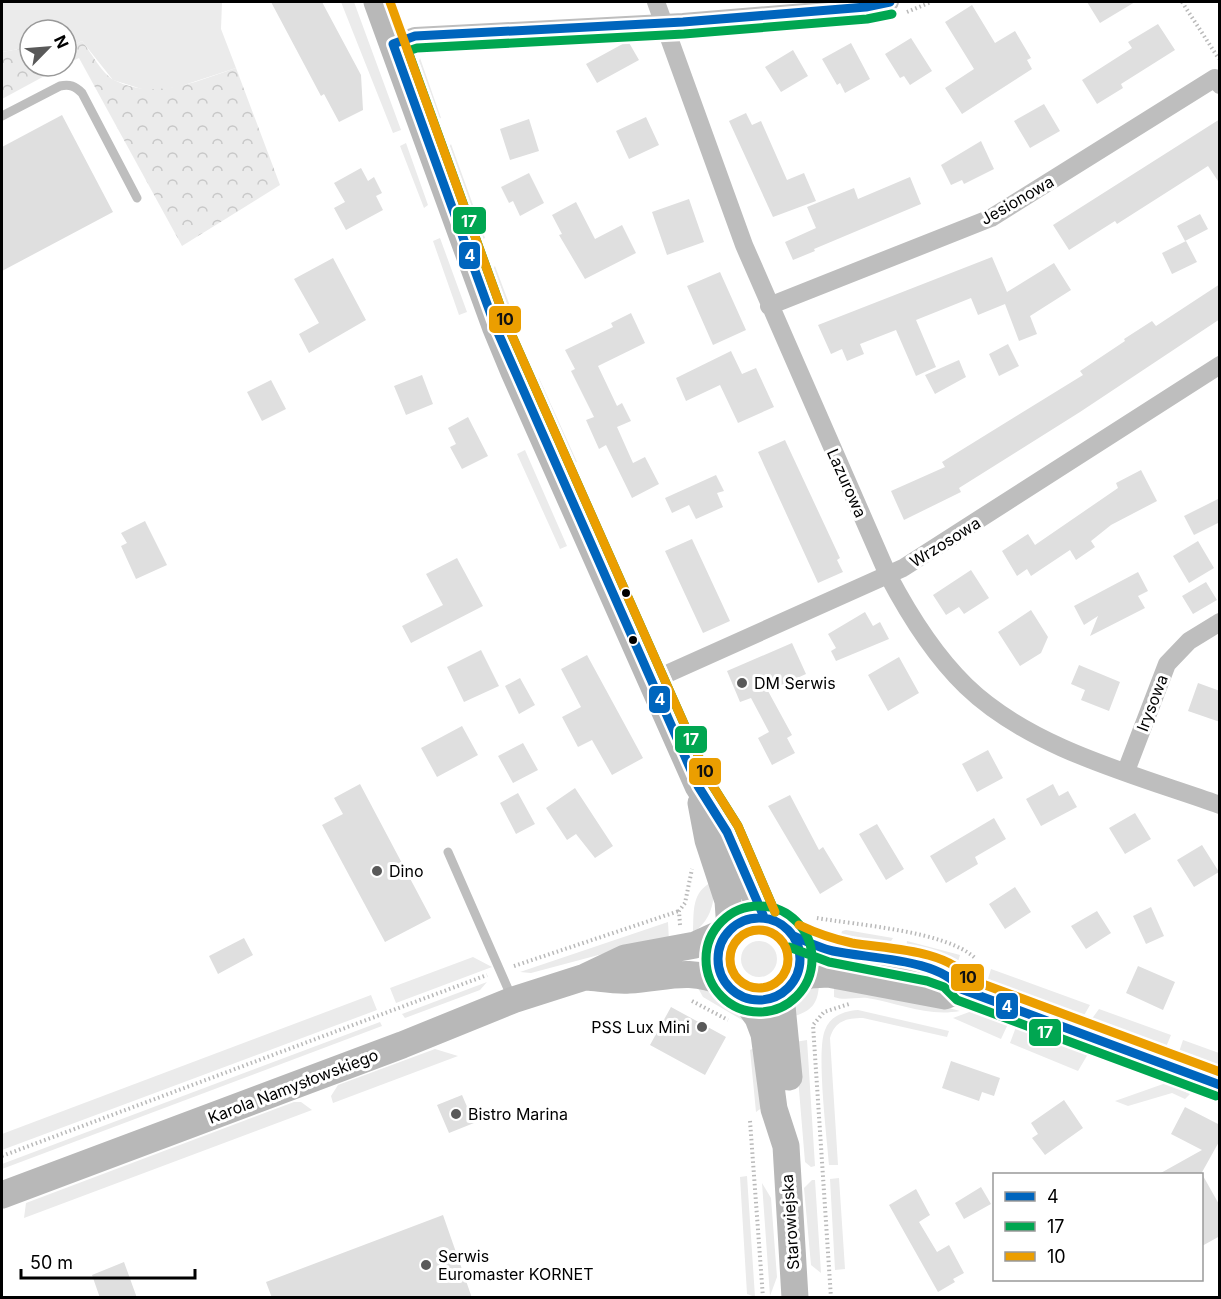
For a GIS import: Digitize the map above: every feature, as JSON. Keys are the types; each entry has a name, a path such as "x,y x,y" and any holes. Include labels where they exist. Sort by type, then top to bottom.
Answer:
{"street":[{"path":"377,2 495,326 698,786 727,832 764,917"},
{"name":"Lazurowa","path":"656,2 727,200 769,306 888,575 924,636 943,662 980,699 1041,737 1220,805"},
{"path":"393,44 415,36 664,23 866,7 891,2"},
{"name":"Jesionowa","path":"769,306 991,218 1217,81"},
{"name":"Wrzosowa","path":"651,681 888,575 918,559 1220,365"},
{"name":"Irysowa","path":"1126,771 1167,664 1184,645 1220,622"},
{"path":"698,786 708,840 728,901 730,929"},
{"path":"961,989 945,996 828,974 810,975 765,1000 734,990 718,962 718,950 730,929 746,920 764,917 781,924 803,927 830,951 895,962 951,976 961,989 1220,1085"},
{"path":"789,987 801,960 803,927"},
{"name":"Karola Namysłowskiego","path":"2,1195 382,1053 513,1000 585,977 625,958 695,945 730,929"},
{"name":"Karola Namysłowskiego","path":"585,977 628,980 682,972 701,974 734,990"},
{"name":"Starowiejska","path":"789,987 782,1006 793,1108 786,1146 795,1298"},
{"name":"Starowiejska","path":"734,990 758,1018 764,1034 774,1109 786,1146"}],"lane":[{"path":"2,116 60,86 76,87 82,93 137,198"},
{"path":"448,852 513,1000"}],"path":[{"path":"1182,2 1220,60"},
{"path":"2,1156 501,971 679,911 685,903 688,880 694,862"},
{"path":"803,927 934,939 964,948 975,958"},
{"path":"686,996 733,1024"},
{"path":"831,1298 813,1026 824,1012 842,1005"},
{"path":"749,1113 763,1298"}],"green space":[{"path":"2,2 222,2 221,29 236,68 178,87 148,91 113,80 82,41 78,43 78,18 18,18 18,49 2,52"},
{"path":"341,2 354,2 401,130 393,133"},
{"path":"82,41 101,68 114,80 145,89 176,87 236,68 280,185 182,246 78,58 78,43"},
{"path":"18,49 18,78 41,78 2,99 2,52"},
{"path":"420,58 441,118 438,119 432,117 416,70"},
{"path":"406,143 428,205 424,208 400,146"},
{"path":"451,144 485,238 483,239 476,236 445,152"},
{"path":"440,238 467,312 459,315 433,241"},
{"path":"495,266 516,322 507,320 489,273"},
{"path":"539,378 577,462 568,462 534,386"},
{"path":"525,450 567,546 560,549 517,454"},
{"path":"714,881 711,910 708,917 693,933 695,902 701,890"},
{"path":"668,922 669,941 621,949 531,973 520,972"},
{"path":"842,931 893,938 885,951 839,942"},
{"path":"759,941 772,946 777,959 772,972 759,977 746,972 741,959 746,946"},
{"path":"907,941 960,955 957,965 953,967 906,950"},
{"path":"473,957 492,967 396,1003 390,988"},
{"path":"991,969 1090,1005 1083,1017 987,982"},
{"path":"487,982 480,990 405,1018 402,1014"},
{"path":"819,984 817,997 812,1006 792,1017 800,995"},
{"path":"834,984 923,1001 960,1011 936,1012 867,998 838,998 834,997"},
{"path":"698,988 713,992 726,1000 749,1024 703,997"},
{"path":"371,995 377,1010 2,1150 2,1134"},
{"path":"1099,1009 1171,1035 1166,1047 1091,1020"},
{"path":"858,1010 949,1031 947,1037 863,1018 846,1020 838,1024 830,1038 838,1165 829,1165 822,1075 825,1030 834,1018 843,1013"},
{"path":"972,1011 1008,1024 1001,1039 953,1018"},
{"path":"380,1022 382,1026 2,1169 2,1164"},
{"path":"1016,1027 1088,1054 1078,1071 1010,1043"},
{"path":"807,1040 815,1166 811,1167 805,1162 795,1042"},
{"path":"1183,1040 1219,1053 1219,1068 1182,1055 1179,1052"},
{"path":"757,1047 763,1107 756,1112 750,1050"},
{"path":"435,1049 458,1056 333,1103 331,1096 338,1085"},
{"path":"1166,1083 1190,1094 1185,1099 1172,1093 1128,1106 1115,1101"},
{"path":"294,1102 301,1102 312,1110 24,1218 26,1203"},
{"path":"747,1176 755,1297 747,1294 740,1177"},
{"path":"839,1178 845,1269 835,1270 830,1179"},
{"path":"815,1180 821,1273 811,1265 804,1188"},
{"path":"762,1183 771,1198 777,1277 770,1296"}],"building":[{"path":"271,2 322,2 361,75 363,110 339,122 324,94 321,96"},
{"path":"1087,2 1135,2 1100,23"},
{"path":"972,5 995,43 1015,31 1031,58 1027,60 1032,69 962,114 945,88 974,69 945,22"},
{"path":"1158,24 1175,50 1121,84 1123,88 1097,104 1082,80 1132,48 1128,42"},
{"path":"911,38 932,71 910,85 904,76 900,78 885,54"},
{"path":"628,41 639,60 597,83 586,64"},
{"path":"851,43 870,79 845,93 840,83 837,85 822,59"},
{"path":"793,50 808,76 781,92 765,67"},
{"path":"1044,104 1060,131 1030,148 1014,121"},
{"path":"746,113 752,125 761,121 787,180 804,173 816,201 773,217 729,121"},
{"path":"62,115 113,212 2,271 2,147"},
{"path":"646,117 659,145 629,159 616,131"},
{"path":"529,119 539,151 510,160 500,129"},
{"path":"1220,119 1220,184 1208,166 1117,224 1115,221 1069,250 1053,225"},
{"path":"981,141 994,169 964,184 962,180 951,185 941,165"},
{"path":"361,168 368,181 374,177 382,193 376,196 383,210 346,230 334,208 345,202 334,183"},
{"path":"529,173 544,203 520,216 513,201 509,203 501,187"},
{"path":"910,177 921,204 793,260 785,242 816,228 807,207 854,188 858,199"},
{"path":"689,199 704,242 667,255 652,212"},
{"path":"576,202 595,239 622,225 636,253 585,279 559,235 562,234 552,215"},
{"path":"1200,214 1208,229 1185,241 1177,226"},
{"path":"1186,241 1197,262 1172,274 1162,253"},
{"path":"992,257 1007,292 1054,263 1071,290 1030,316 1037,334 1019,341 1005,304 978,315 971,298 916,320 936,367 916,376 896,330 860,344 864,354 847,361 842,349 831,354 818,325"},
{"path":"333,258 366,320 309,353 299,334 319,323 294,279"},
{"path":"720,272 746,330 713,345 687,286"},
{"path":"1220,284 1220,319 1080,412 959,488 961,492 904,520 891,491 945,467 942,462 1083,375 1080,371 1125,341 1124,339 1152,321 1156,326"},
{"path":"631,313 645,343 598,366 617,406 622,403 631,421 617,427 633,463 645,457 659,484 632,498 606,445 599,449 586,420 594,417 571,371 575,369 565,350 613,327 611,323"},
{"path":"1008,344 1019,366 999,376 989,354"},
{"path":"731,351 742,374 756,368 774,407 738,423 720,385 686,401 676,378"},
{"path":"959,360 966,377 935,394 925,375"},
{"path":"422,375 433,404 406,415 394,386"},
{"path":"271,380 286,409 262,421 247,392"},
{"path":"468,417 488,456 462,469 450,447 456,444 448,428"},
{"path":"785,440 840,558 837,560 843,572 818,583 758,452"},
{"path":"1141,470 1157,501 1111,525 1091,541 1095,547 1076,560 1070,550 1031,576 1027,569 1017,576 1002,551 1028,534 1035,545 1118,488 1116,483"},
{"path":"716,475 724,491 717,493 723,507 696,519 689,505 672,513 665,498"},
{"path":"1220,498 1220,522 1194,535 1184,516"},
{"path":"145,521 167,565 136,579 121,546 127,543 121,533"},
{"path":"692,539 730,621 703,633 665,551"},
{"path":"1198,541 1214,568 1189,583 1173,556"},
{"path":"457,558 483,606 411,643 402,626 443,605 426,574"},
{"path":"971,570 989,598 964,614 959,607 946,615 933,595"},
{"path":"1138,572 1148,591 1138,596 1145,608 1090,636 1098,616 1084,625 1074,606"},
{"path":"1206,582 1217,600 1193,614 1182,596"},
{"path":"1031,610 1048,637 1041,653 1020,666 998,632"},
{"path":"865,612 873,626 880,622 889,639 836,661 831,651 836,648 828,634"},
{"path":"792,643 806,674 768,691 792,735 787,738 795,753 772,765 758,738 769,732 751,698 740,702 727,671"},
{"path":"481,650 499,686 464,702 447,667"},
{"path":"587,655 643,758 612,775 592,740 578,747 562,717 581,707 561,669"},
{"path":"899,657 919,693 888,711 868,675"},
{"path":"1079,665 1120,682 1109,711 1081,700 1085,690 1071,684"},
{"path":"520,678 535,705 519,714 505,686"},
{"path":"1198,683 1220,691 1220,722 1188,711"},
{"path":"462,726 478,755 437,777 421,748"},
{"path":"523,743 538,770 513,783 498,756"},
{"path":"988,750 1003,778 977,792 962,764"},
{"name":"Dino","path":"360,784 431,918 385,942 322,825 343,814 334,798"},
{"path":"1053,784 1059,796 1068,791 1077,807 1041,826 1026,799"},
{"path":"575,788 613,846 595,858 576,834 567,840 546,808"},
{"path":"518,793 535,824 516,834 500,803"},
{"path":"790,795 819,850 823,847 843,880 820,894 768,806"},
{"path":"1135,813 1151,839 1125,854 1109,828"},
{"path":"994,818 1006,839 975,857 978,864 946,883 930,856"},
{"path":"877,824 904,869 886,880 859,834"},
{"path":"1202,845 1219,872 1194,887 1177,860"},
{"path":"1015,887 1031,912 1005,929 989,904"},
{"path":"1151,907 1164,936 1146,944 1133,916"},
{"path":"1097,911 1111,933 1086,949 1071,926"},
{"path":"244,938 253,955 218,974 209,956"},
{"path":"1138,966 1175,982 1163,1010 1126,993"},
{"path":"671,1007 726,1037 705,1075 650,1045"},
{"path":"951,1061 1000,1078 994,1096 982,1092 979,1101 942,1088"},
{"name":"Bistro Marina","path":"462,1095 474,1123 449,1133 437,1105"},
{"path":"1064,1100 1083,1128 1045,1155 1032,1138 1038,1134 1031,1123"},
{"path":"1185,1107 1220,1125 1220,1140 1202,1173 1161,1173 1202,1150 1171,1134"},
{"path":"1203,1176 1220,1206 1220,1236 1203,1245"},
{"path":"981,1187 991,1204 964,1219 955,1203"},
{"path":"916,1189 930,1215 919,1222 937,1252 949,1245 964,1273 953,1279 955,1282 938,1292 889,1205"},
{"path":"443,1215 472,1298 272,1298 266,1282"},
{"path":"124,1262 137,1298 100,1298 92,1275"}],"transit line":[{"name":"10","path":"390,2 506,322 709,780 738,826 775,912"},
{"name":"4","path":"764,917 727,832 698,786 495,326 393,44 415,36 683,22 866,7 890,2"},
{"name":"17","path":"775,912 738,826 709,780 506,322 408,51 417,48 684,34 867,19 892,14"},
{"name":"17","path":"759,906 779,910 797,921 808,939 812,959 808,979 797,997 779,1008 759,1012 739,1008 721,997 710,979 706,959 710,939 721,921 739,910 759,906"},
{"name":"4","path":"751,918 767,918 782,925 793,936 800,951 800,959 797,975 788,988 767,1000 751,1000 736,993 725,982 718,967 718,951 725,936 736,925 751,918"},
{"name":"10","path":"799,925 825,936 845,941 931,956 959,969 969,979 1220,1072"},
{"name":"10","path":"753,930 765,930 780,938 788,953 788,959 788,965 780,980 765,988 753,988 738,980 730,965 730,953 738,938 753,930"},
{"name":"4","path":"794,936 833,951 920,965 951,979 961,989 1220,1085"},
{"name":"17","path":"789,947 829,962 927,981 944,987 957,1000 1216,1096"}],"place":[{"name":"DM Serwis","path":"742,683"},
{"name":"Dino","path":"377,871"},
{"name":"PSS Lux Mini","path":"702,1027"},
{"name":"Bistro Marina","path":"456,1114"},
{"name":"Serwis Euromaster KORNET","path":"426,1265"}]}
